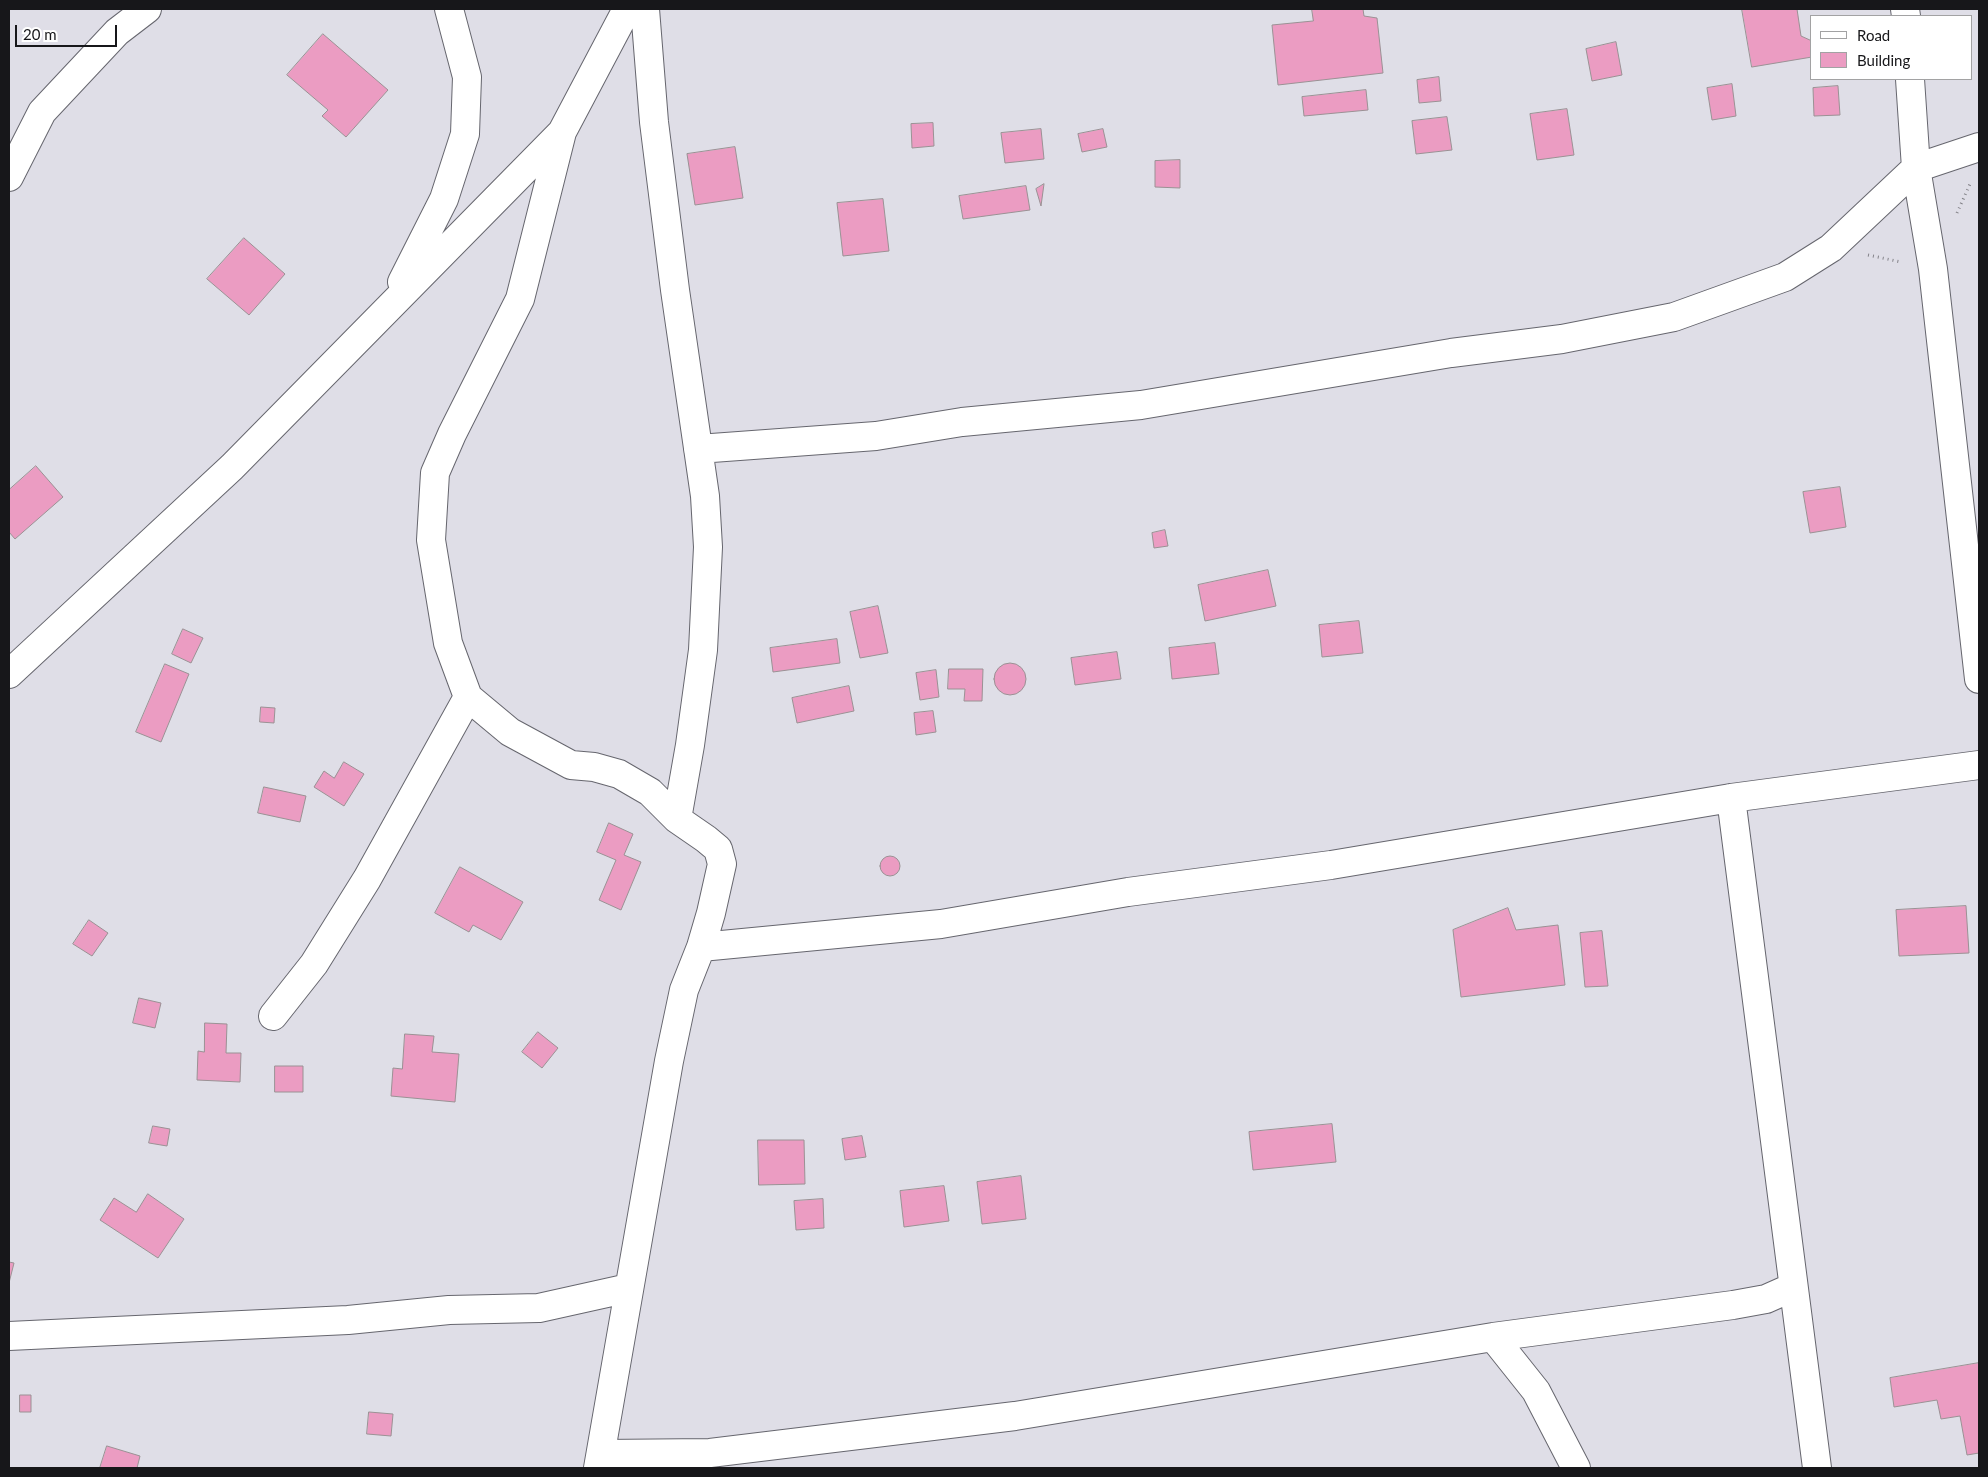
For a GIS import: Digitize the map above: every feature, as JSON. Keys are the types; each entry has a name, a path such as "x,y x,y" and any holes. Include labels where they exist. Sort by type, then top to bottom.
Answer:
{"street":[{"path":"9,177 42,112 117,32 147,9"},
{"path":"392,303 444,198 465,134 467,77 449,9"},
{"path":"627,9 562,132 520,299 435,472 431,540 448,644 468,697 510,732 571,765 594,767 619,774 650,792 677,819 718,849 722,864 701,947 682,999 629,1288 600,1461 710,1453 1015,1416 1493,1338 1766,1299 1793,1286"},
{"path":"645,9 654,122 675,290 705,496 708,547 703,650 690,745 677,819"},
{"path":"1910,80 1916,168 1933,269 1979,680"},
{"path":"9,674 232,467 562,132"},
{"path":"698,449 876,436 962,422 1140,405 1441,355 1562,339 1674,317 1785,277 1831,248 1916,168 1979,147"},
{"path":"273,1016 314,964 367,879 468,697"},
{"path":"701,947 941,924 1128,892 1341,863 1731,798 1979,765"},
{"path":"1731,798 1817,1468"},
{"path":"9,1336 348,1320 449,1310 539,1308 629,1288"},
{"path":"1493,1338 1536,1391 1576,1468"}],"path":[{"path":"1831,248 1933,269"}],"building":[{"path":"1312,9 1363,9 1364,16 1377,18 1383,73 1278,85 1272,25 1313,21"},
{"path":"1742,9 1797,9 1801,36 1810,40 1810,57 1752,67"},
{"path":"323,34 388,90 346,137 322,116 328,110 287,75"},
{"path":"1616,42 1622,75 1592,81 1586,49"},
{"path":"1439,77 1441,101 1419,103 1417,80"},
{"path":"1732,84 1736,116 1712,120 1707,88"},
{"path":"1838,86 1840,115 1814,116 1813,88"},
{"path":"1366,90 1368,110 1304,116 1302,97"},
{"path":"1567,109 1574,155 1537,160 1530,114"},
{"path":"1447,117 1452,150 1416,154 1412,121"},
{"path":"933,123 934,146 912,148 911,124"},
{"path":"1041,129 1044,159 1005,163 1001,133"},
{"path":"1103,129 1107,147 1082,152 1078,134"},
{"path":"735,147 743,198 695,205 687,154"},
{"path":"1180,160 1180,188 1155,187 1155,161"},
{"path":"1044,184 1041,206 1036,189"},
{"path":"1026,186 1030,210 963,219 959,196"},
{"path":"883,199 889,251 843,256 837,203"},
{"path":"244,238 285,274 249,315 207,279"},
{"path":"36,466 63,497 15,539 9,532 9,490"},
{"path":"1840,487 1846,527 1810,533 1803,492"},
{"path":"1165,530 1168,546 1154,548 1152,533"},
{"path":"1268,570 1276,606 1205,621 1198,585"},
{"path":"878,606 888,653 860,658 850,612"},
{"path":"1359,621 1363,653 1322,657 1319,625"},
{"path":"183,629 203,638 191,663 172,654"},
{"path":"837,639 840,663 773,672 770,648"},
{"path":"1215,643 1219,674 1172,679 1169,648"},
{"path":"1117,652 1121,679 1075,685 1071,658"},
{"path":"1010,663 1022,667 1026,679 1022,691 1010,695 998,691 994,679 998,667"},
{"path":"165,664 189,674 161,742 136,732"},
{"path":"949,669 983,669 982,701 964,701 965,689 948,689"},
{"path":"936,670 939,697 920,700 916,673"},
{"path":"849,686 854,711 797,723 792,698"},
{"path":"261,707 275,708 274,723 260,722"},
{"path":"933,711 936,732 916,735 914,713"},
{"path":"344,762 364,774 344,806 314,787 324,771 334,778"},
{"path":"264,787 306,796 300,822 258,813"},
{"path":"609,823 633,834 624,855 641,862 621,910 599,900 616,860 597,852"},
{"path":"890,856 897,859 900,866 897,873 890,876 883,873 880,866 883,859"},
{"path":"460,867 523,902 501,940 473,925 469,932 435,913"},
{"path":"1966,906 1969,953 1899,956 1896,910"},
{"path":"1508,908 1516,930 1558,925 1565,985 1461,997 1453,930"},
{"path":"89,920 108,933 92,956 73,944"},
{"path":"1602,931 1608,986 1585,987 1580,933"},
{"path":"139,998 161,1003 155,1028 133,1023"},
{"path":"205,1023 227,1024 226,1053 241,1053 240,1082 197,1080 198,1051 204,1052"},
{"path":"538,1032 558,1048 542,1068 522,1052"},
{"path":"405,1034 434,1036 432,1052 459,1054 455,1102 391,1096 393,1068 402,1069"},
{"path":"275,1066 303,1066 303,1092 275,1092"},
{"path":"1332,1124 1336,1162 1253,1170 1249,1132"},
{"path":"153,1126 170,1129 167,1146 149,1143"},
{"path":"862,1136 866,1157 845,1160 842,1139"},
{"path":"758,1140 804,1140 805,1184 759,1185"},
{"path":"1021,1176 1026,1219 982,1224 977,1182"},
{"path":"944,1186 949,1221 904,1227 900,1191"},
{"path":"148,1194 184,1219 158,1258 100,1220 114,1198 136,1212"},
{"path":"823,1199 824,1228 796,1230 794,1201"},
{"path":"9,1262 14,1263 9,1283"},
{"path":"1979,1363 1979,1453 1967,1455 1960,1416 1941,1419 1937,1400 1894,1407 1890,1378"},
{"path":"20,1395 31,1395 31,1412 20,1412"},
{"path":"369,1412 393,1414 391,1436 367,1434"},
{"path":"107,1446 140,1456 137,1468 100,1468"}]}
